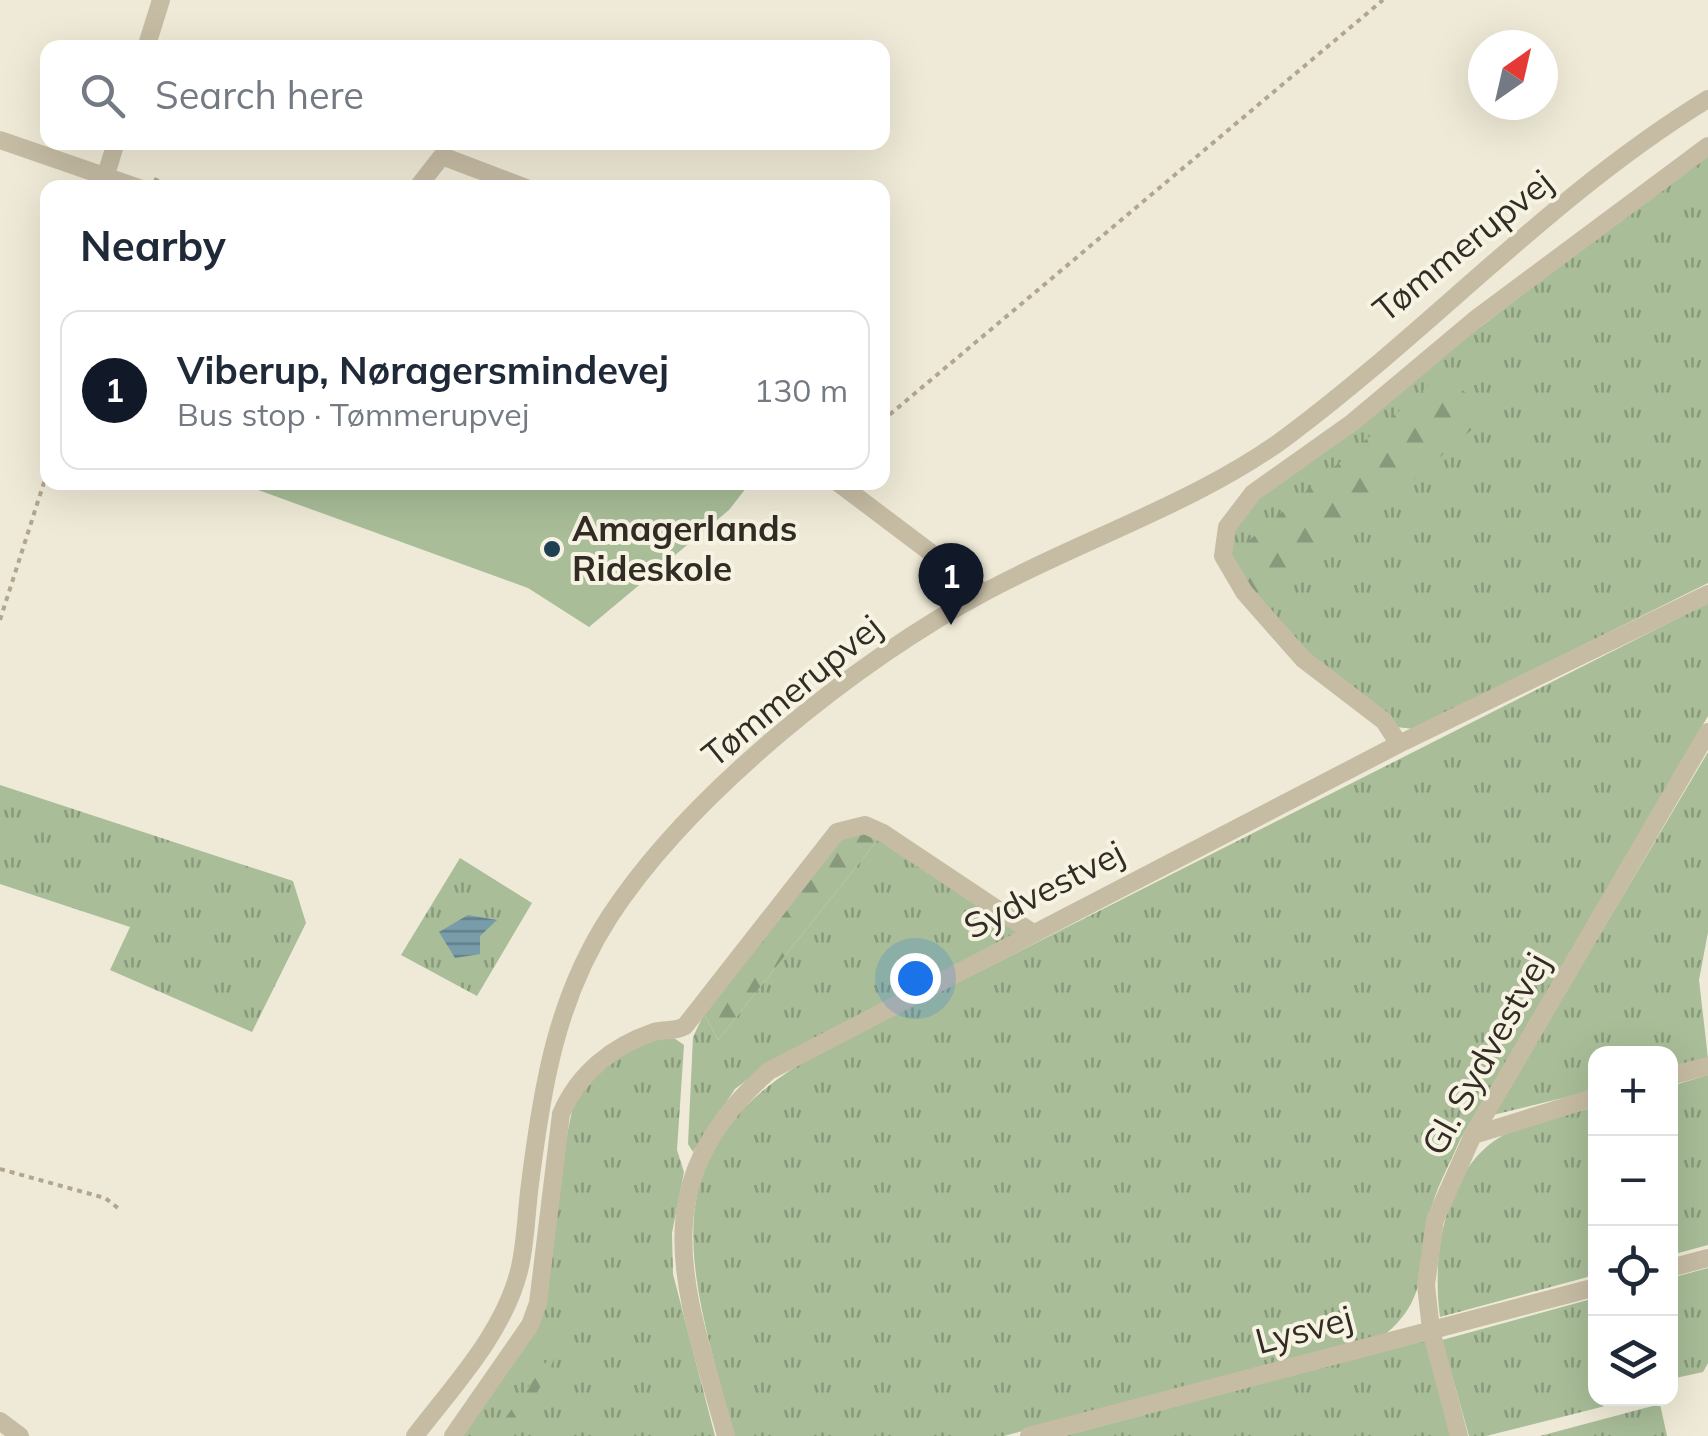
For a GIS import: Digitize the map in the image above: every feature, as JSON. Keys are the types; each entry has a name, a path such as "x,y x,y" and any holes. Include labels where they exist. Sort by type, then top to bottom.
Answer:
{"street":[{"path":"148,40 161,0"},
{"name":"Tømmerupvej","path":"416,1436 505,1310 519,1271 544,1078 557,1027 578,972 611,915 654,857 819,701 888,650 983,592 1240,466 1288,436 1520,237 1708,99"},
{"path":"0,140 119,180"},
{"path":"1399,744 1384,722 1303,659 1244,592 1223,556 1226,527 1253,494 1354,422 1476,318 1708,146"},
{"path":"106,175 114,150"},
{"path":"423,180 442,156 505,180"},
{"path":"848,490 983,592"},
{"name":"Sydvestvej","path":"726,1436 688,1295 682,1254 684,1212 694,1171 712,1133 738,1099 769,1071 1399,744 1708,594"},
{"name":"Gl. Sydvestvej","path":"1459,1436 1431,1330 1426,1285 1435,1220 1473,1135 1708,732"},
{"path":"453,1436 534,1314 561,1114 571,1091 585,1072 626,1046 657,1031 675,1032 685,1026 837,832 865,825 883,834 1033,933"},
{"path":"1678,1074 1708,1066"},
{"path":"1473,1135 1588,1099"},
{"path":"1678,1266 1708,1258"},
{"name":"Lysvej","path":"1030,1436 1588,1290"},
{"path":"0,1421 20,1436"}],"path":[{"path":"890,414 1383,0"},
{"path":"0,620 42,490"},
{"path":"0,1169 105,1198 118,1208"}],"green space":[{"path":"1708,154 1708,583 1414,729 1396,727 1304,654 1233,571 1230,531 1255,498"},
{"path":"1442,374 1491,413 1265,608 1231,556"},
{"name":"Amagerlands Rideskole","path":"258,490 745,490 729,510 589,627 528,588"},
{"path":"1708,603 1708,716 1460,1140 1432,1205 1415,1295 1398,1322 1383,1336 1004,1436 734,1436 703,1317 695,1264 694,1214 705,1168 729,1125 770,1085 830,1047"},
{"path":"1708,752 1708,932 1699,980 1708,1058 1678,1067 1678,1046 1588,1046 1588,1092 1493,1115"},
{"path":"0,785 293,881 306,923 252,1032 110,970 130,927 0,884"},
{"path":"855,830 880,837 718,1040 704,1014 843,833"},
{"path":"880,837 1018,932 774,1059 735,1089 693,1152 688,1144 693,1037 704,1014 718,1040"},
{"path":"460,858 532,903 477,996 401,955"},
{"path":"657,1037 674,1038 684,1045 677,1150 684,1172 672,1233 673,1274 715,1436 459,1436 522,1347 575,1097 607,1062"},
{"path":"1708,1075 1708,1245 1678,1253 1678,1136 1678,1084"},
{"path":"1588,1109 1588,1277 1440,1317 1441,1238 1458,1186 1490,1144 1512,1131"},
{"path":"1708,1268 1708,1363 1703,1372 1678,1377 1678,1316 1678,1276"},
{"path":"1588,1300 1588,1406 1605,1406 1486,1436 1469,1436 1442,1340"},
{"path":"562,1332 547,1374 525,1411 508,1436 492,1436 545,1364"},
{"path":"1425,1340 1451,1436 1064,1436"},
{"path":"1660,1406 1667,1436 1540,1436"}],"water":[{"path":"468,915 497,920 480,936 480,954 455,958 439,932"}],"place":[{"name":"Amagerlands Rideskole","path":"552,549"},
{"name":"Viberup, Nøragersmindevej","path":"951,625"}]}
